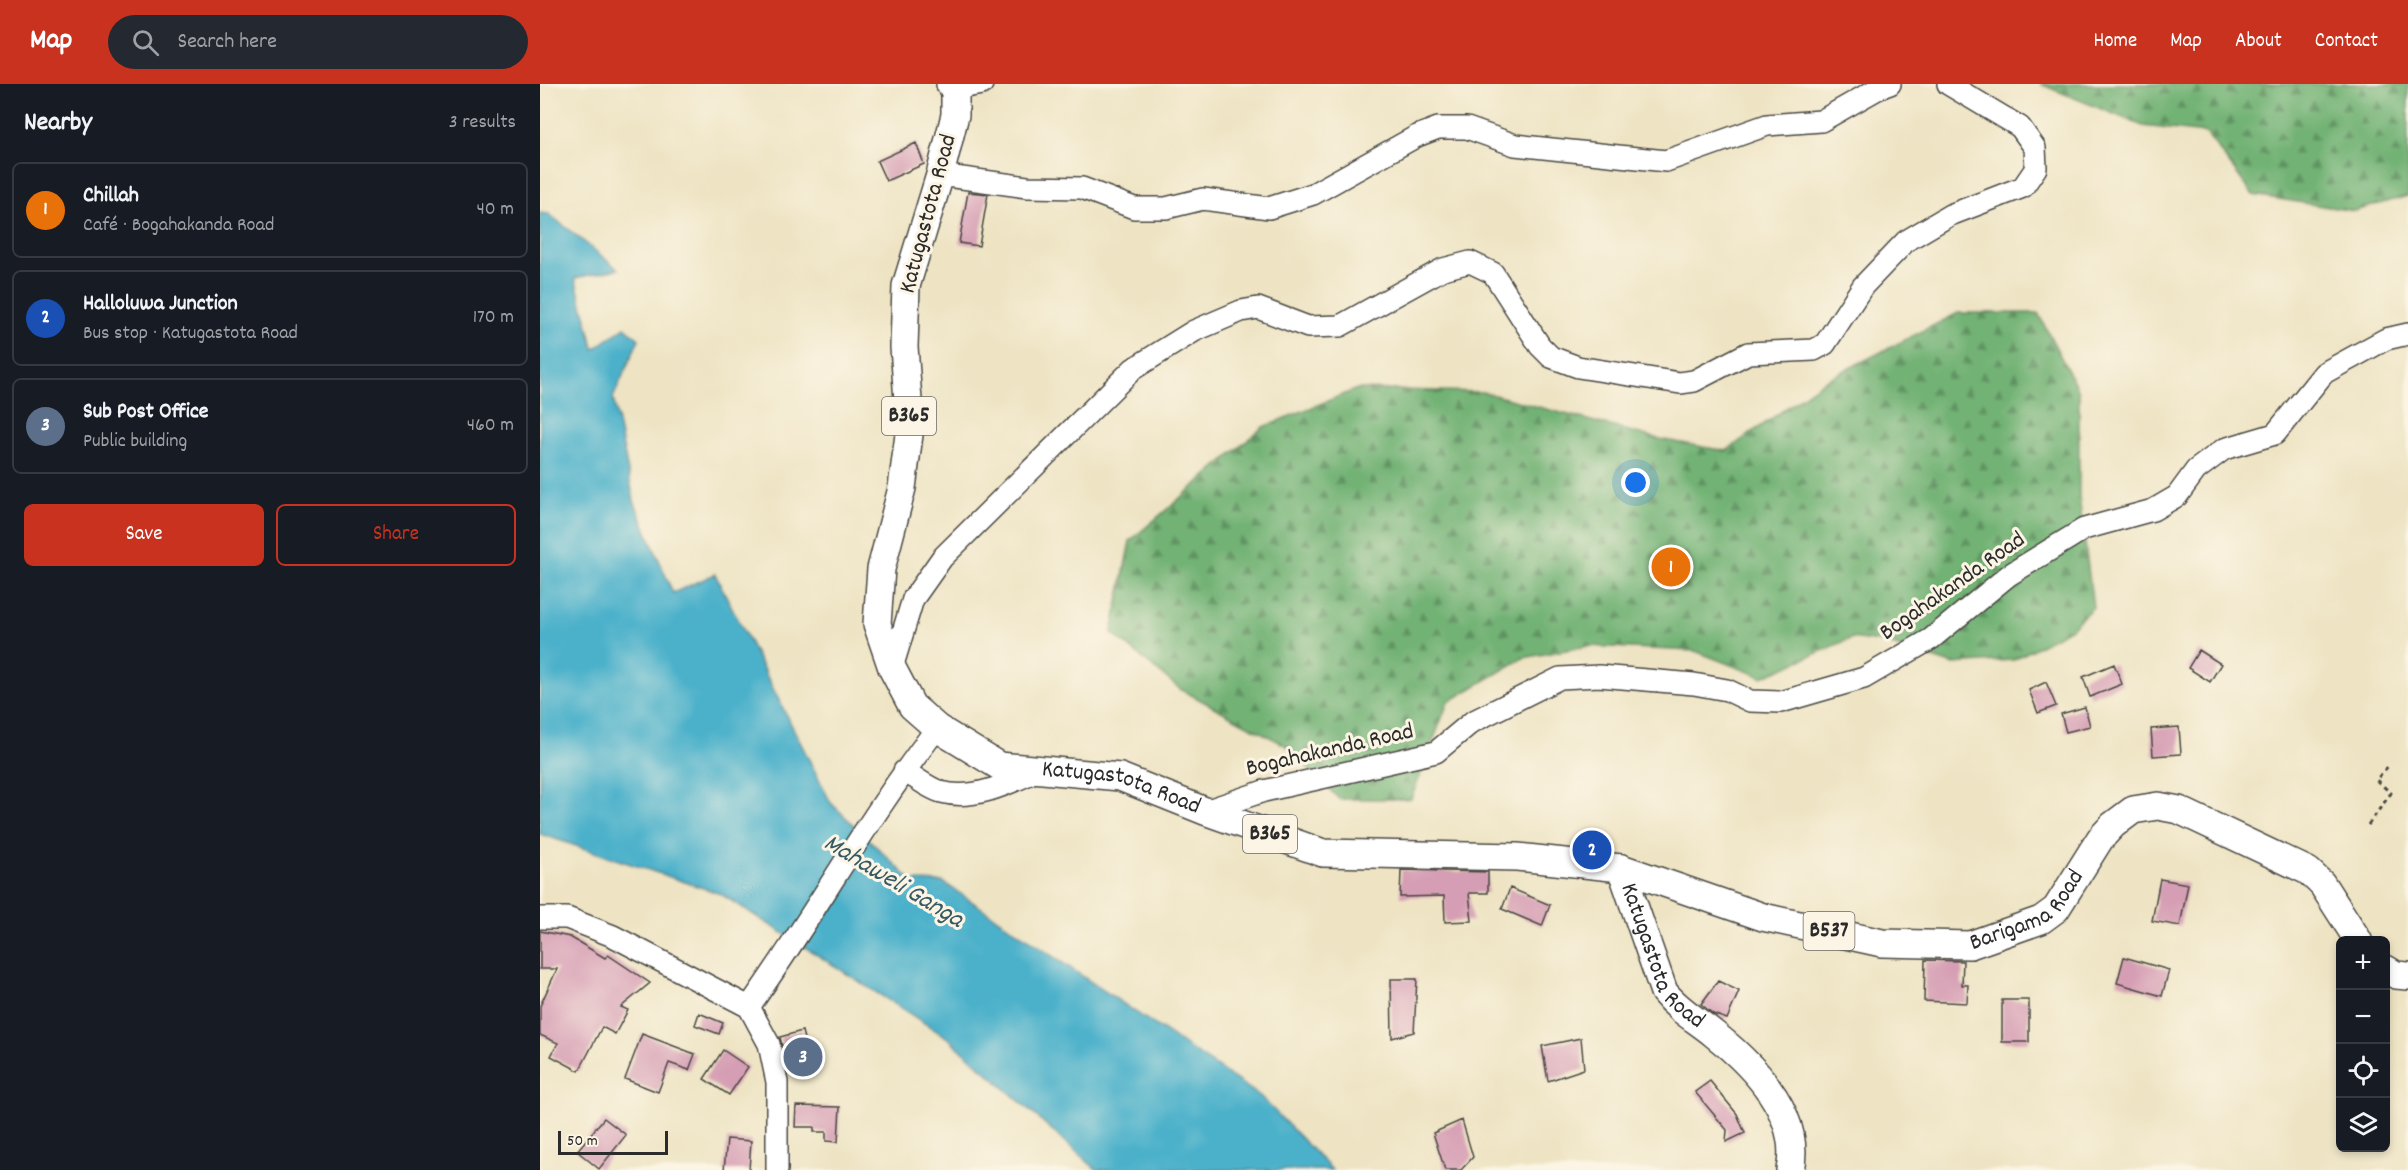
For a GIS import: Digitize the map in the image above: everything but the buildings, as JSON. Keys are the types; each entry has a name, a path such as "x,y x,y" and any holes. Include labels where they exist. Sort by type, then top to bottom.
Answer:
{"main road":[{"name":"Katugastota Road","path":"953,87 956,115 906,286 904,347 910,427 902,488 881,569 877,624 892,668 912,706 937,728 999,766 1120,777 1204,811 1323,853 1517,857 1621,868 1664,992 1674,1005 1733,1051 1769,1090 1782,1113 1791,1138 1790,1170"},
{"name":"Barigama Road","path":"1621,868 1763,917 1882,943 1970,945 2041,920 2049,915 2066,896 2100,839 2114,825 2133,810 2158,806 2180,810 2308,871 2322,884 2355,936"},
{"path":"2390,972 2408,976"}],"street":[{"path":"953,87 982,84"},
{"path":"940,175 1027,187 1082,188 1134,208 1166,208 1203,199 1269,208 1312,194 1417,135 1438,128 1467,128 1515,145 1666,160 1767,125 1821,121 1890,84"},
{"path":"892,668 913,599 942,558 1133,369 1194,331 1241,311 1258,308 1308,327 1340,326 1443,269 1470,262 1493,273 1540,346 1551,357 1578,367 1680,383 1694,381 1748,352 1814,350 1826,344 1863,286 1906,241 1950,215 2023,187 2036,168 2035,148 2020,127 1948,84"},
{"name":"Bogahakanda Road","path":"1204,811 1264,791 1436,752 1472,722 1560,678 1599,676 1694,684 1727,690 1750,701 1780,702 1864,678 1931,639 2009,575 2084,529 2153,510 2177,496 2196,470 2224,449 2276,434 2324,373 2386,339 2408,334"},
{"path":"749,1007 779,965 900,777 937,728"},
{"path":"900,777 941,792 969,794 1002,786 1036,771"},
{"path":"540,918 567,918 613,936 749,1007 769,1044 777,1082 777,1170"}],"path":[{"path":"2368,825 2391,793 2376,780 2388,766"}],"green space":[{"path":"2040,84 2408,84 2408,196 2354,211 2253,195 2206,133 2143,126"},
{"path":"1958,313 2038,313 2079,392 2079,497 2093,607 2070,629 2013,660 1951,664 1886,643 1852,638 1762,677 1695,651 1588,646 1523,658 1448,702 1411,799 1339,799 1287,746 1180,689 1112,633 1130,541 1263,427 1357,389 1483,392 1659,439 1726,451 1824,381"}],"water":[{"name":"Mahaweli Ganga","path":"540,213 549,214 618,269 575,278 594,349 625,327 639,339 613,398 634,501 673,593 715,574 831,803 912,881 943,882 1260,1096 1332,1170 1097,1170 948,1038 721,894 540,834"}],"place":[{"name":"Chillah","path":"1671,567"},
{"name":"Halloluwa Junction","path":"1592,850"},
{"name":"Sub Post Office","path":"803,1057"}]}
